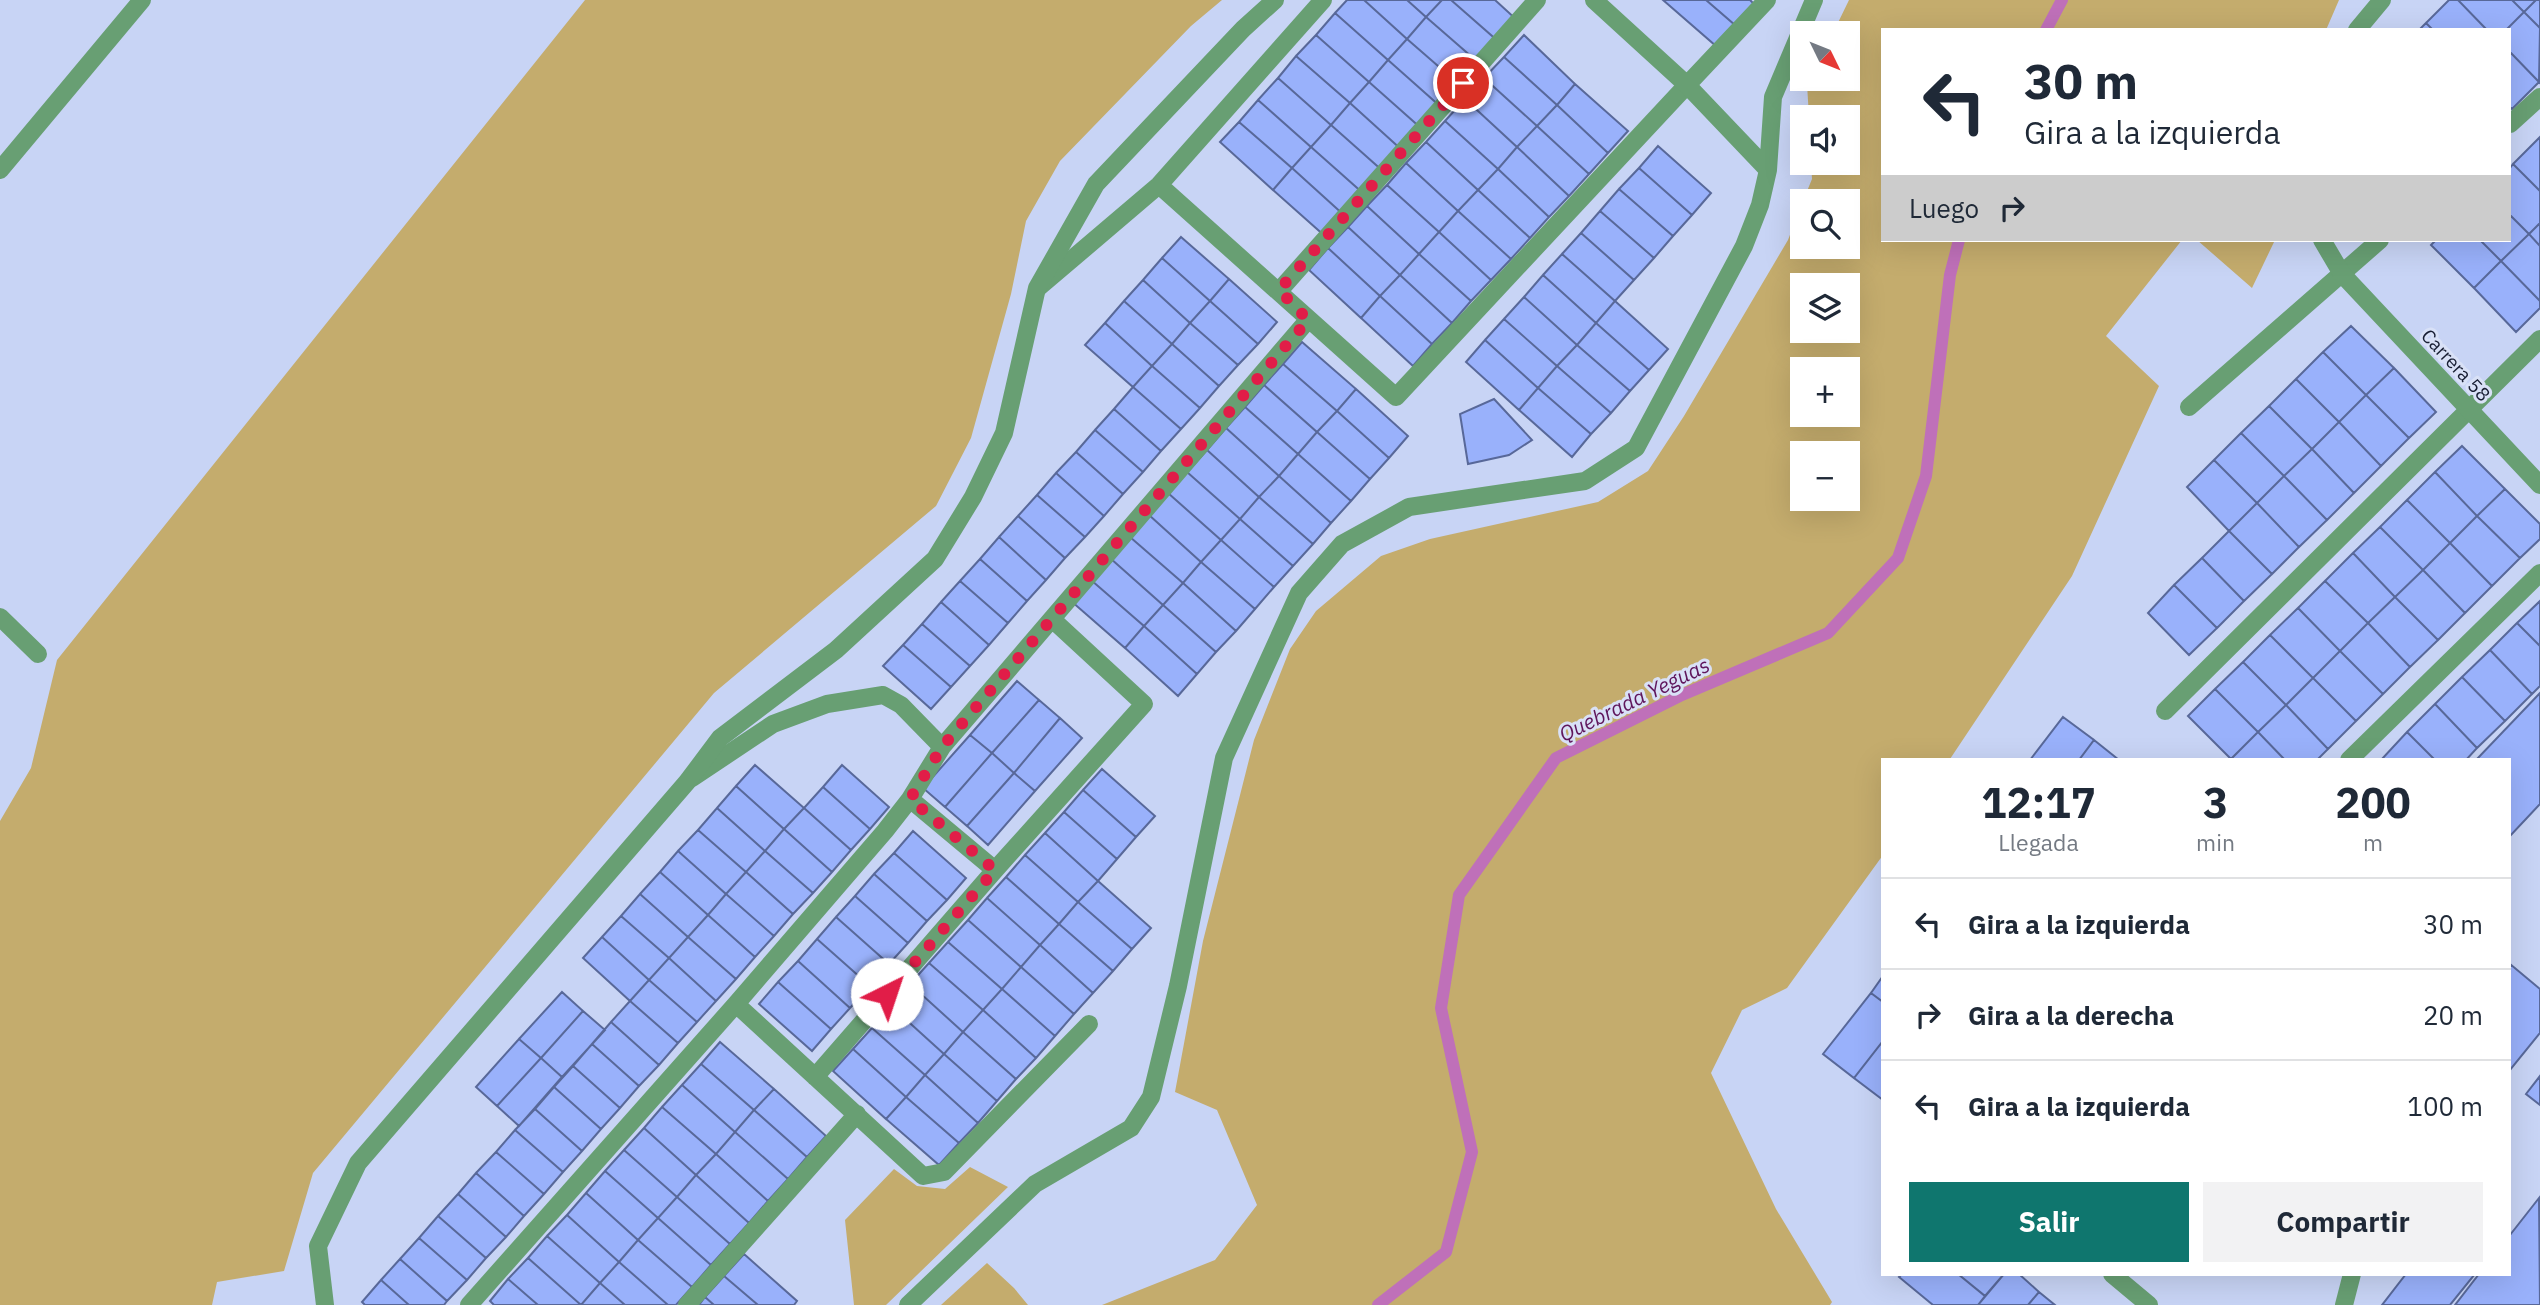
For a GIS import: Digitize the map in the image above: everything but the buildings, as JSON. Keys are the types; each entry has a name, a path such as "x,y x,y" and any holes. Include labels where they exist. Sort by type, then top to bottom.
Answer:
{"street":[{"path":"0,170 142,0"},
{"path":"325,1305 318,1246 358,1163 687,782 720,738 836,650 935,559 973,498 1004,433 1037,288 1096,184 1243,29 1275,0"},
{"path":"1037,288 1159,185 1322,0"},
{"path":"1279,290 1537,0"},
{"path":"1594,0 1687,85 1768,170"},
{"path":"1159,185 1396,397 1767,0"},
{"path":"908,1305 1035,1184 1131,1128 1151,1097 1178,986 1224,758 1299,593 1342,544 1409,507 1585,481 1636,448 1744,246 1760,205 1768,170 1773,97 1814,0"},
{"path":"2359,28 2382,0"},
{"path":"2511,123 2540,97"},
{"name":"Carrera 58","path":"2323,242 2342,274 2540,485"},
{"path":"2189,407 2378,242"},
{"path":"469,1305 736,1004 910,799 942,747 1308,320"},
{"path":"2165,711 2540,339"},
{"path":"2351,758 2540,573"},
{"path":"0,617 37,654"},
{"path":"815,1077 1144,704 1053,620"},
{"path":"687,782 773,724 827,704 883,695 901,705 942,747"},
{"path":"910,799 995,870"},
{"path":"736,1004 923,1176 944,1172 1089,1024"},
{"path":"687,1305 857,1114"},
{"path":"2114,1276 2149,1305"},
{"path":"2344,1305 2351,1276"}],"shaded area":[{"path":"585,0 1222,0 1191,26 1060,161 1026,221 1011,294 971,438 936,506 714,693 313,1173 284,1271 217,1282 212,1305 0,1305 0,821 31,768 57,660"},
{"path":"1849,0 2339,0 2327,28 1881,28 1881,242 2180,242 2106,336 2159,386 2072,576 1951,758 1881,758 1881,858 1787,988 1742,1010 1711,1073 1776,1209 1832,1302 1830,1305 1102,1305 1215,1260 1257,1205 1217,1110 1175,1092 1203,941 1254,740 1290,649 1316,611 1381,556 1430,539 1598,502 1648,471 1684,416 1790,235 1790,259 1860,259 1860,189 1808,189 1812,175 1860,175 1860,105 1808,105 1807,91 1860,91 1860,21 1839,21"},
{"path":"2199,242 2274,242 2252,288"},
{"path":"970,1167 1008,1187 886,1305 854,1305 845,1220 894,1169 917,1186 945,1189"},
{"path":"987,1263 1028,1305 941,1305"}],"waterway":[{"name":"Quebrada Yeguas","path":"2047,28 2062,0"},
{"name":"Quebrada Yeguas","path":"1378,1305 1446,1252 1472,1152 1441,1008 1459,895 1556,758 1682,695 1828,633 1898,558 1926,476 1950,275 1958,242"}],"route":[{"path":"887,994 995,870 910,799 942,747 1308,320 1279,290 1463,83"}]}
